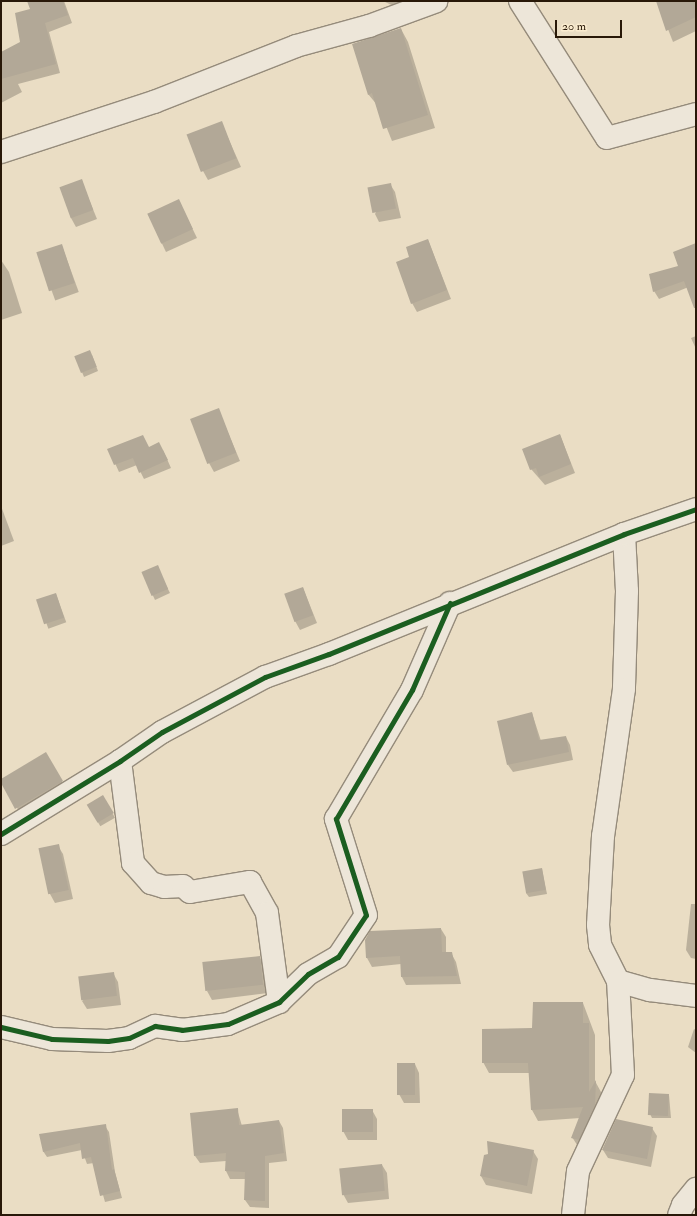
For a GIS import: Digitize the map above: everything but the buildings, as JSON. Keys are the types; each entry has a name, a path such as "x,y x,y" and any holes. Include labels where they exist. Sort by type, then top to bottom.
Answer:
{"street":[{"path":"1,152 154,102 296,46 369,26 437,1"},
{"path":"520,1 607,138 696,114"},
{"path":"1,834 120,761 162,732 265,677 329,654 450,603 624,534 696,509"},
{"path":"573,1215 578,1171 623,1075 618,981 600,945 598,925 604,836 624,689 627,591 624,534"},
{"path":"1,1027 52,1039 108,1041 129,1038 155,1026 182,1030 228,1024 278,1002 308,974 338,956 366,915 336,819 412,690 450,603"},
{"path":"120,761 133,863 151,883 164,887 183,886 190,892 250,882 267,913 278,1002"},
{"path":"618,981 650,990 696,996"},
{"path":"679,1215 682,1205 696,1189"}],"cycle path":[{"path":"1,834 120,761 162,732 265,677 329,654 624,534 696,509"},
{"path":"1,1027 52,1039 108,1041 129,1038 155,1026 182,1030 228,1024 279,1002 308,974 338,957 366,915 336,819 412,690 450,603"}]}
